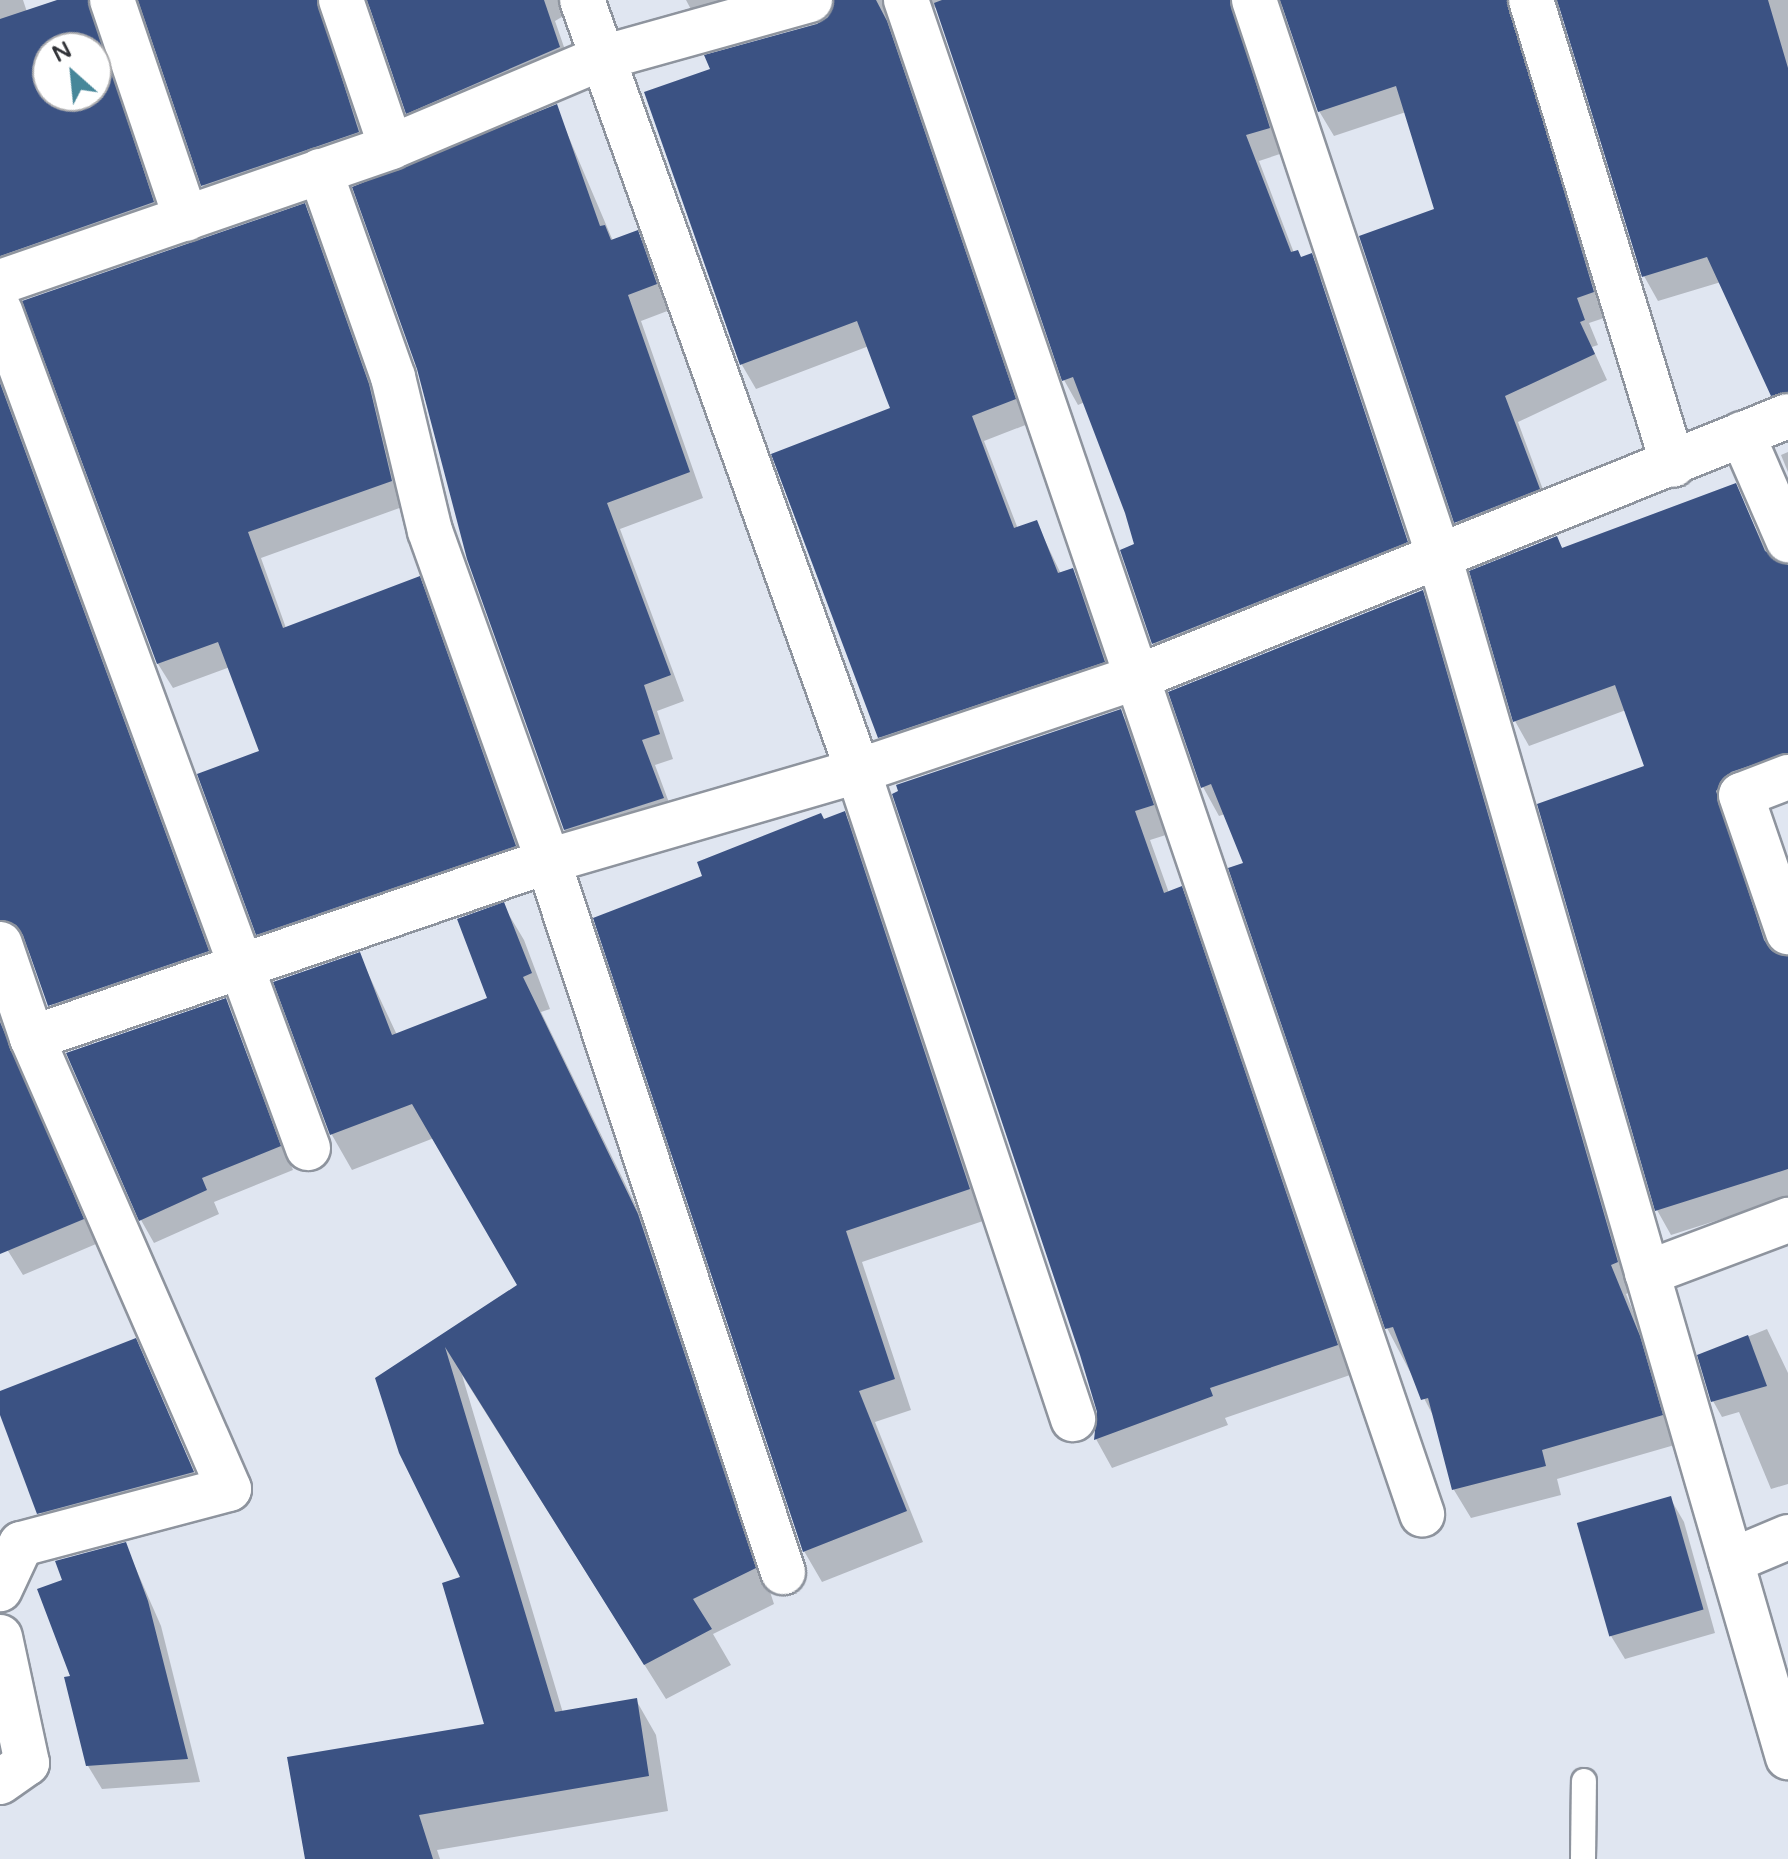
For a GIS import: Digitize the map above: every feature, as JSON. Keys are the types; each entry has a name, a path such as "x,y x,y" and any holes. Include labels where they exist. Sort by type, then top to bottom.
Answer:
{"street":[{"path":"112,0 186,219"},
{"path":"341,0 391,147"},
{"path":"582,0 858,771 1073,1419"},
{"path":"906,0 1422,1514"},
{"path":"1254,0 1439,556 1788,1757"},
{"path":"1531,0 1673,465"},
{"path":"0,282 391,147 602,58 799,2"},
{"path":"320,171 393,377 430,531 548,861 783,1572"},
{"path":"0,311 308,1148"},
{"path":"32,1038 548,861 858,771 1138,677 1673,465 1788,416"},
{"path":"1742,434 1788,540"},
{"path":"1788,777 1741,795 1788,932"},
{"path":"0,1589 21,1544 229,1489 32,1038 2,956"},
{"path":"1647,1273 1788,1220"},
{"path":"1731,1561 1788,1537"},
{"path":"0,1637 27,1763 0,1782"}],"lane":[{"path":"1583,1859 1584,1781"}],"building":[{"path":"57,0 88,0 98,32 32,32 32,112 112,112 112,73 154,202 0,256 0,19"},
{"path":"138,0 317,0 359,132 201,186"},
{"path":"367,0 544,0 560,47 406,114"},
{"path":"834,0 876,0 887,21 1016,399 972,416 1014,528 1037,520 1058,573 1073,568 1105,662 878,738 771,454 890,408 857,321 740,365 644,92 710,69 704,55 817,24 828,17"},
{"path":"942,0 1230,0 1270,128 1246,135 1291,252 1298,250 1301,257 1312,253 1408,542 1152,644 1120,550 1134,544 1125,513 1073,377 1062,381 934,3"},
{"path":"1280,0 1507,0 1594,292 1577,298 1585,320 1580,322 1595,354 1505,396 1540,489 1454,523 1359,236 1434,209 1396,86 1318,112"},
{"path":"1557,0 1768,0 1788,68 1788,392 1771,396 1707,257 1642,277"},
{"path":"557,104 600,226 605,225 611,240 638,230 657,284 628,295 690,472 607,503 671,675 644,685 660,734 642,740 664,798 564,830 467,559 417,369 352,187"},
{"path":"305,203 369,384 392,481 248,532 283,628 420,576 516,846 256,935 197,774 259,751 218,642 157,664 22,301"},
{"path":"0,383 209,951 48,1006 23,935 16,925 0,920"},
{"path":"1736,483 1765,551 1788,565 1788,753 1731,772 1716,791 1764,940 1772,951 1788,956 1788,1169 1655,1211 1537,804 1644,766 1615,685 1513,722 1469,571 1557,536 1562,548"},
{"path":"1423,590 1618,1262 1611,1265 1640,1336 1663,1415 1542,1450 1546,1466 1452,1490 1428,1398 1421,1400 1393,1327 1385,1329 1228,868 1243,863 1211,784 1201,788 1168,692"},
{"path":"1121,709 1154,805 1135,811 1164,893 1182,886 1338,1345 1210,1388 1213,1396 1094,1440 1097,1412 1080,1355 892,794 898,791 896,785"},
{"path":"845,811 970,1189 846,1231 895,1379 859,1391 907,1511 803,1552 593,918 702,876 697,862 821,813 824,819"},
{"path":"504,902 532,973 523,977 638,1214 756,1568 693,1599 712,1629 644,1665 445,1347 555,1712 637,1698 649,1776 419,1815 433,1859 305,1859 287,1757 484,1724 442,1583 460,1577 399,1453 375,1378 517,1285 412,1104 330,1135 273,982 360,952 392,1035 487,998 457,919"},
{"path":"226,998 281,1146 202,1178 207,1190 139,1221 66,1053"},
{"path":"0,1022 84,1219 0,1254"},
{"path":"1748,1335 1767,1386 1711,1402 1697,1355"},
{"path":"136,1338 194,1472 37,1514 0,1415 0,1391"},
{"path":"1671,1496 1704,1609 1609,1636 1577,1523"},
{"path":"126,1542 148,1601 188,1759 86,1766 64,1677 70,1676 37,1589 62,1580 55,1561"}]}
